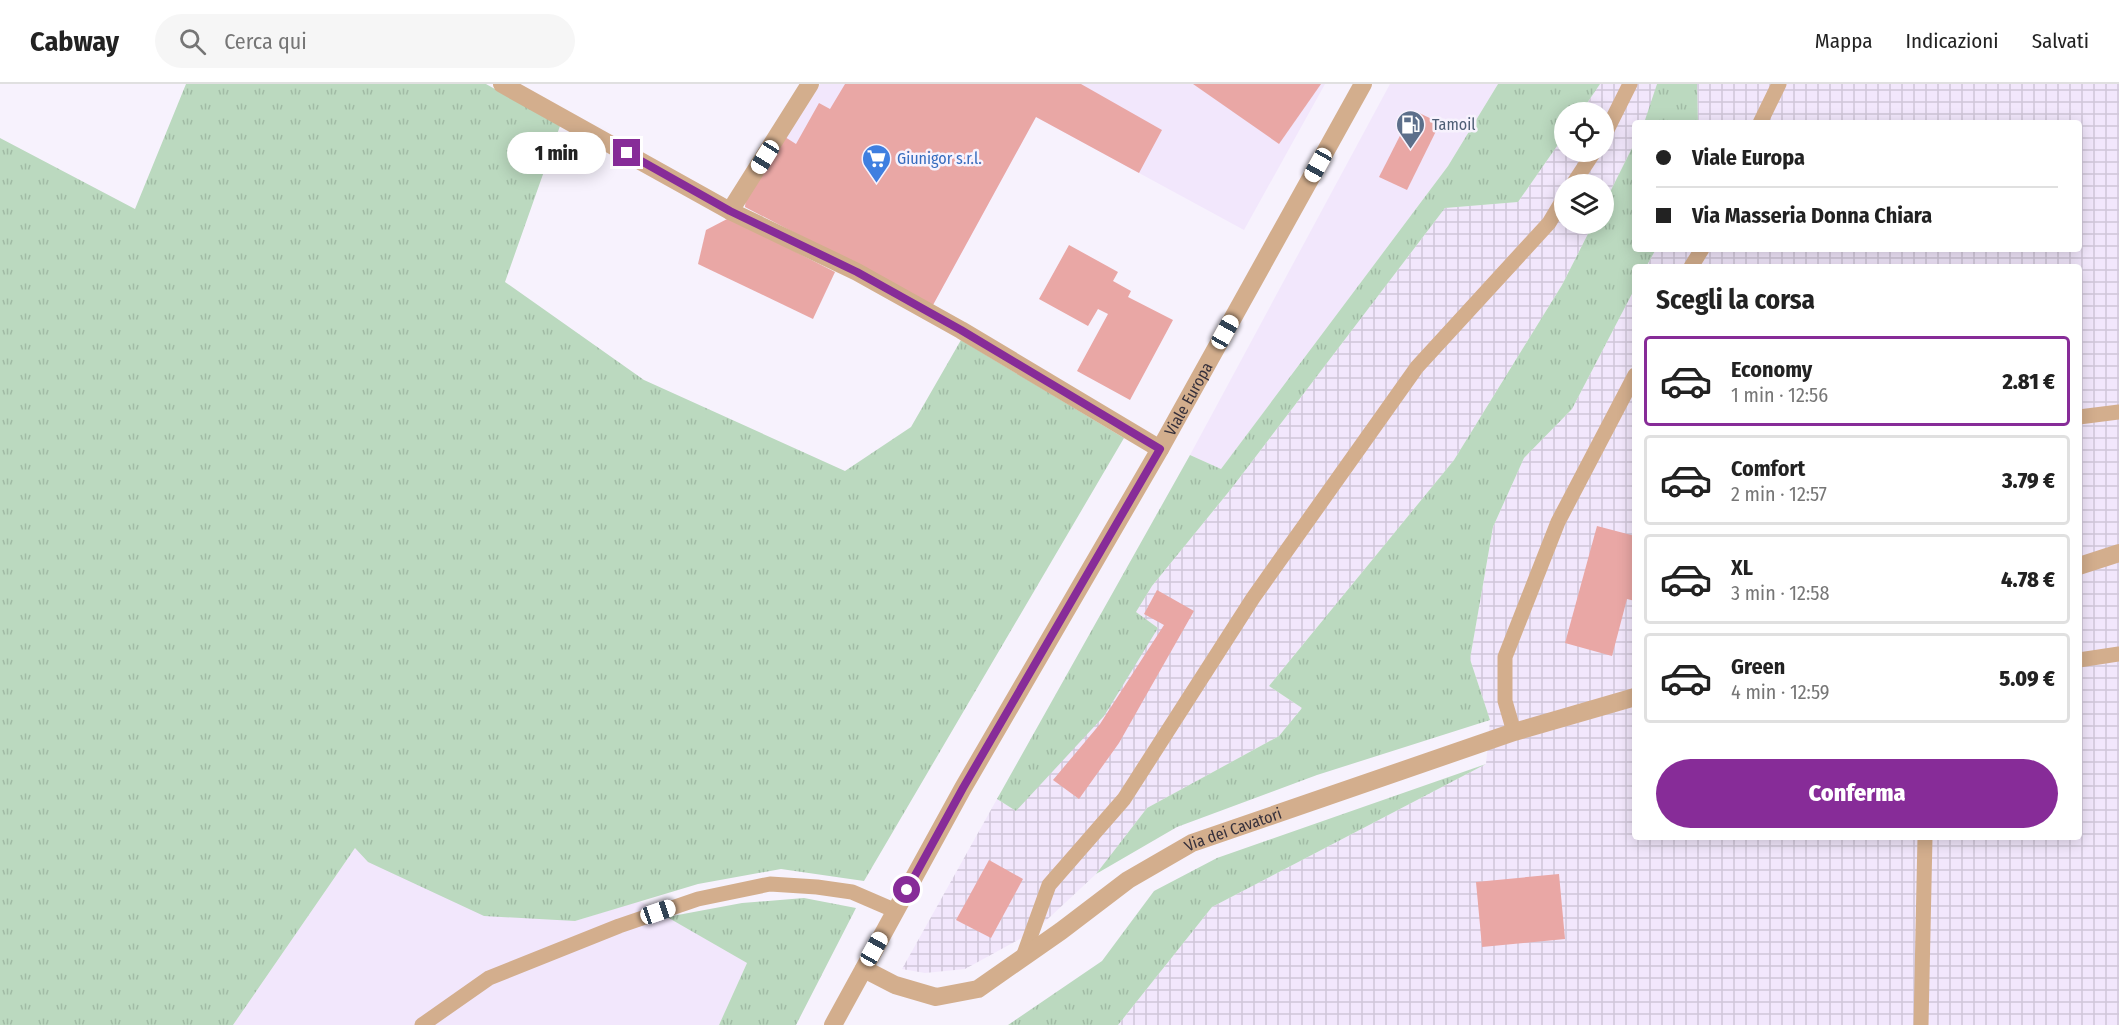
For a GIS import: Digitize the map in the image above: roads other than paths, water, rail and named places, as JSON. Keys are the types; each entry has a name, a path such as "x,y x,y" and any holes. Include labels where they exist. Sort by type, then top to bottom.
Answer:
{"street":[{"path":"502,84 730,211 857,272 961,330 1160,449"},
{"path":"730,211 810,84"},
{"name":"Viale Europa","path":"833,1025 963,788 1160,449 1363,84"},
{"path":"2082,565 2119,553"},
{"name":"Via dei Cavatori","path":"864,969 895,985 936,997 978,989 1128,880 1192,843 1514,732 1632,699"}],"lane":[{"path":"1614,116 1630,84"},
{"path":"1761,120 1779,84"},
{"path":"1023,957 1049,885 1124,799 1253,598 1370,434 1418,367 1549,223 1554,215"},
{"path":"1514,732 1505,701 1505,657 1558,522 1632,381"},
{"path":"2082,417 2119,412"},
{"path":"2082,660 2119,654"},
{"path":"1921,1025 1925,840"},
{"path":"422,1025 489,978 619,926 698,899 770,884 852,892 896,910"}],"place":[{"name":"Tamoil","path":"1411,150"},
{"name":"Giunigor s.r.l.","path":"876,184"}]}
